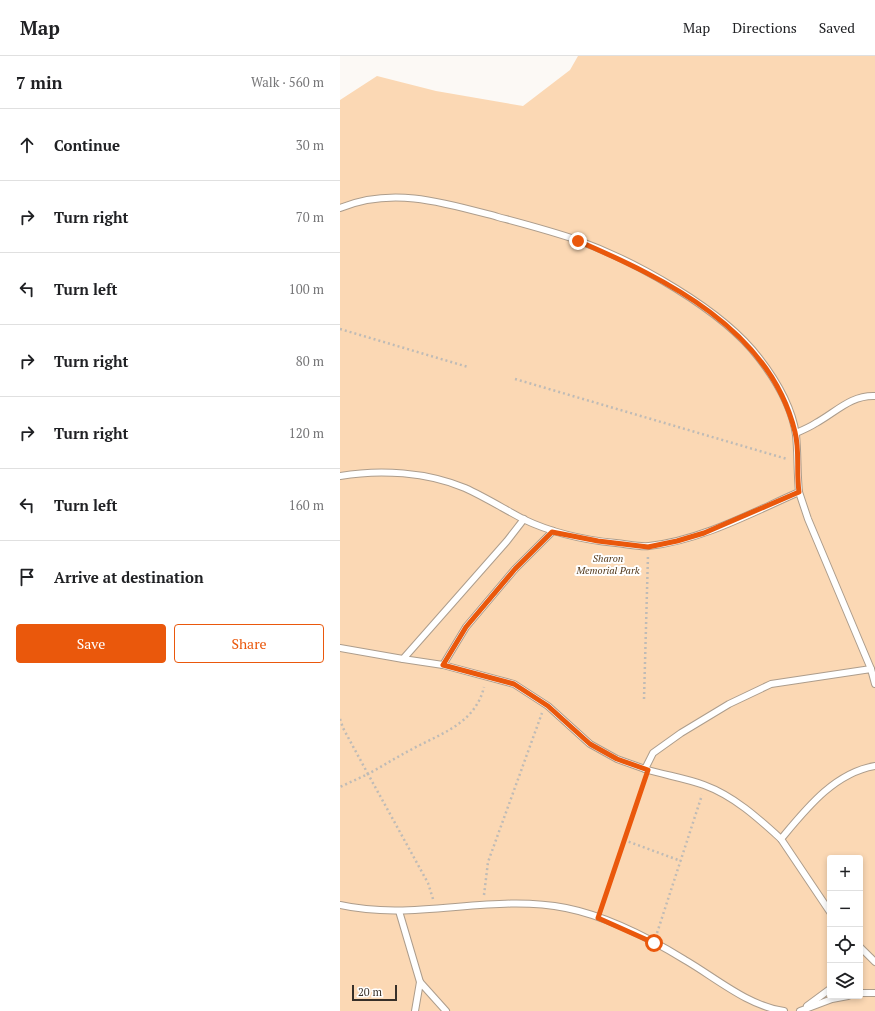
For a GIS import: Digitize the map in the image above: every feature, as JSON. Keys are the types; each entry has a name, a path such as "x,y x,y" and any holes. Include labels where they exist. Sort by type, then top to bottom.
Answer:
{"lane":[{"path":"340,208 357,202 404,196 437,201 578,241 616,258 705,308 746,342 760,359 785,400 796,433 799,492 808,519 871,669 875,684"},
{"path":"796,433 816,423 855,398 875,396"},
{"path":"340,476 368,473 399,473 446,481 465,488 552,532 598,541 648,547 677,541 704,533 799,492"},
{"path":"403,659 508,541 524,519"},
{"path":"443,665 466,627 515,569 552,532"},
{"path":"340,648 443,665 514,684 546,703 590,744 617,759 646,770 705,785 741,805 781,839 827,908"},
{"path":"646,770 653,753 681,732 729,704 771,684 871,669"},
{"path":"781,839 808,806 824,792 844,778 865,768 875,766"},
{"path":"340,905 356,908 399,911 482,904 534,904 566,908 598,918 654,943 683,958 753,1001 774,1010 784,1011"},
{"path":"399,911 420,982 446,1011"},
{"path":"863,950 875,962"},
{"path":"415,1011 420,982"},
{"path":"799,1011 827,991"},
{"path":"863,994 875,993"},
{"path":"799,1011 832,999"}],"path":[{"path":"340,329 468,367"},
{"path":"515,379 798,462"},
{"path":"644,699 648,547"},
{"path":"340,787 368,774 420,745 450,731 464,722 478,701 486,677"},
{"path":"482,904 488,862 546,703"},
{"path":"340,718 343,728 428,883 434,908"},
{"path":"598,918 646,770"},
{"path":"654,943 705,785"},
{"path":"624,840 681,861"}],"green space":[{"name":"Sharon Memorial Park","path":"578,56 875,56 875,1011 340,1011 340,100 377,76 436,91 523,106 570,70"}],"route":[{"path":"578,241 610,254 684,294 705,308 746,342 773,378 785,400 796,433 799,492 704,533 677,541 648,547 598,541 552,532 515,569 466,627 443,665 514,684 533,694 590,744 617,759 648,770 598,918 654,943"}]}
